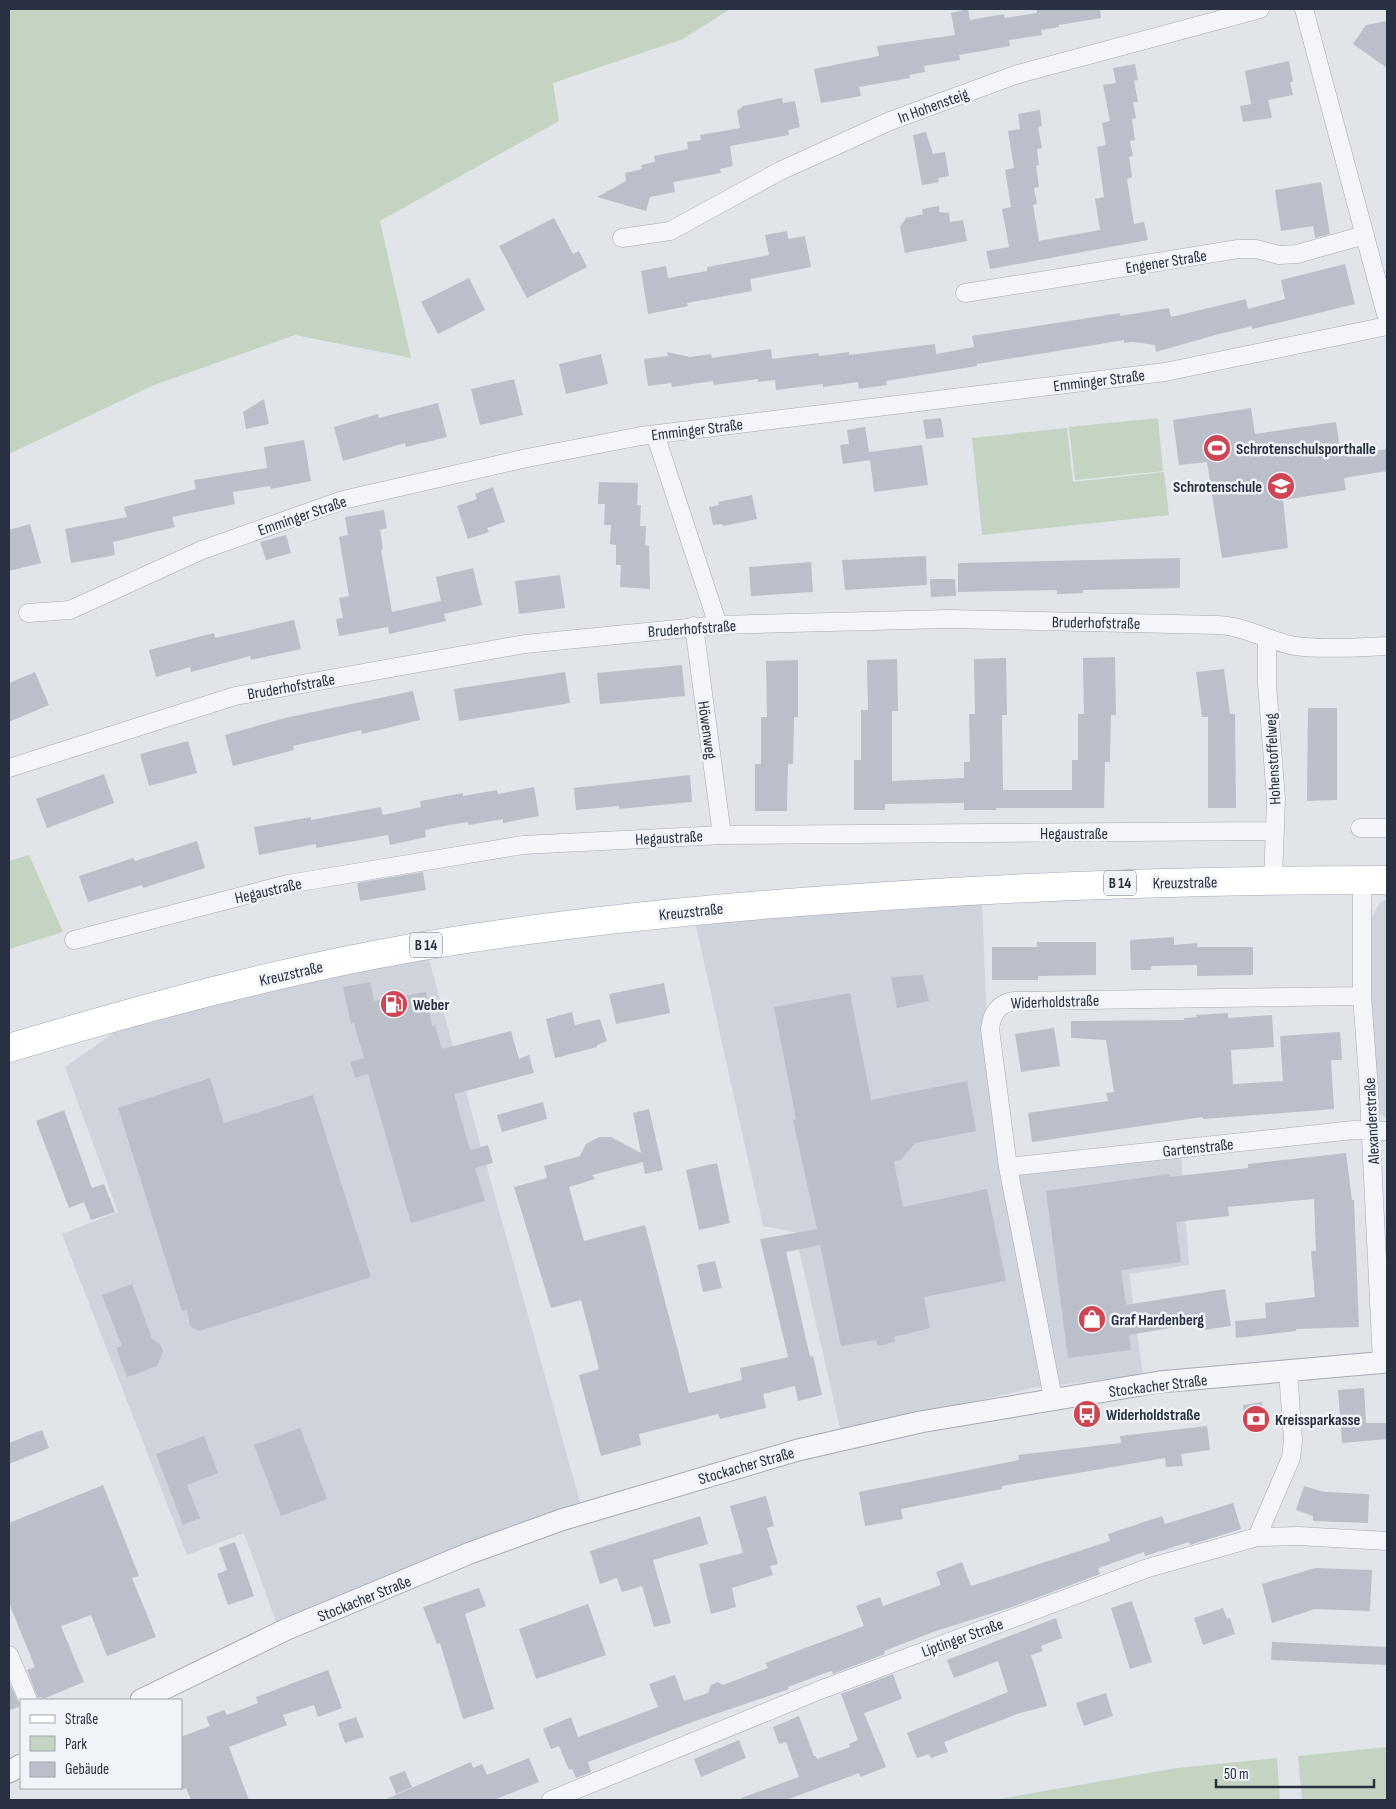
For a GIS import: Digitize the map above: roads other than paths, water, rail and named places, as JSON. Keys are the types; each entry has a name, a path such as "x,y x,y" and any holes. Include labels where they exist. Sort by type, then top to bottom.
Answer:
{"main road":[{"name":"Kreuzstraße","path":"9,1048 113,1017 316,967 415,947 554,925 745,906 967,890 1108,884 1273,880 1375,880"}],"street":[{"name":"In Hohensteig","path":"622,238 670,231 780,171 890,121 1018,74 1260,9"},
{"path":"1304,9 1387,318"},
{"name":"Engener Straße","path":"965,294 1238,249 1256,249 1280,255 1298,254 1365,235"},
{"name":"Emminger Straße","path":"28,613 70,610 202,550 343,500 537,456 655,434 1165,372 1387,326"},
{"path":"655,434 718,625"},
{"name":"Bruderhofstraße","path":"9,768 235,696 525,644 694,626 948,619 1218,625 1234,626 1297,646 1387,646"},
{"name":"Höwenweg","path":"694,626 722,835"},
{"name":"Hohenstoffelweg","path":"1267,638 1267,684 1276,799 1273,880"},
{"path":"1360,828 1387,828"},
{"name":"Hegaustraße","path":"74,940 288,884 523,845 722,835 1274,831"},
{"name":"Alexanderstraße","path":"1375,880 1362,996 1379,1131 1385,1362"},
{"name":"Widerholdstraße","path":"1053,1398 1008,1167 990,1029 992,1018 1004,1002 1362,996"},
{"name":"Gartenstraße","path":"1008,1167 1354,1130 1379,1131"},
{"name":"Stockacher Straße","path":"144,1699 287,1629 470,1553 561,1520 798,1450 920,1422 1053,1398 1159,1382 1385,1362"},
{"path":"1257,1537 1291,1458 1293,1440 1288,1372"},
{"name":"Liptinger Straße","path":"551,1800 856,1676 1148,1568 1257,1537 1298,1536 1387,1541"},
{"path":"9,1655 28,1699"},
{"path":"9,1772 20,1766"}],"place":[{"name":"Schrotenschulsporthalle","path":"1217,448"},
{"name":"Schrotenschule","path":"1281,486"},
{"name":"Weber","path":"394,1004"},
{"name":"Graf Hardenberg","path":"1092,1319"},
{"name":"Widerholdstraße","path":"1087,1414"},
{"name":"Kreissparkasse","path":"1256,1419"}]}
